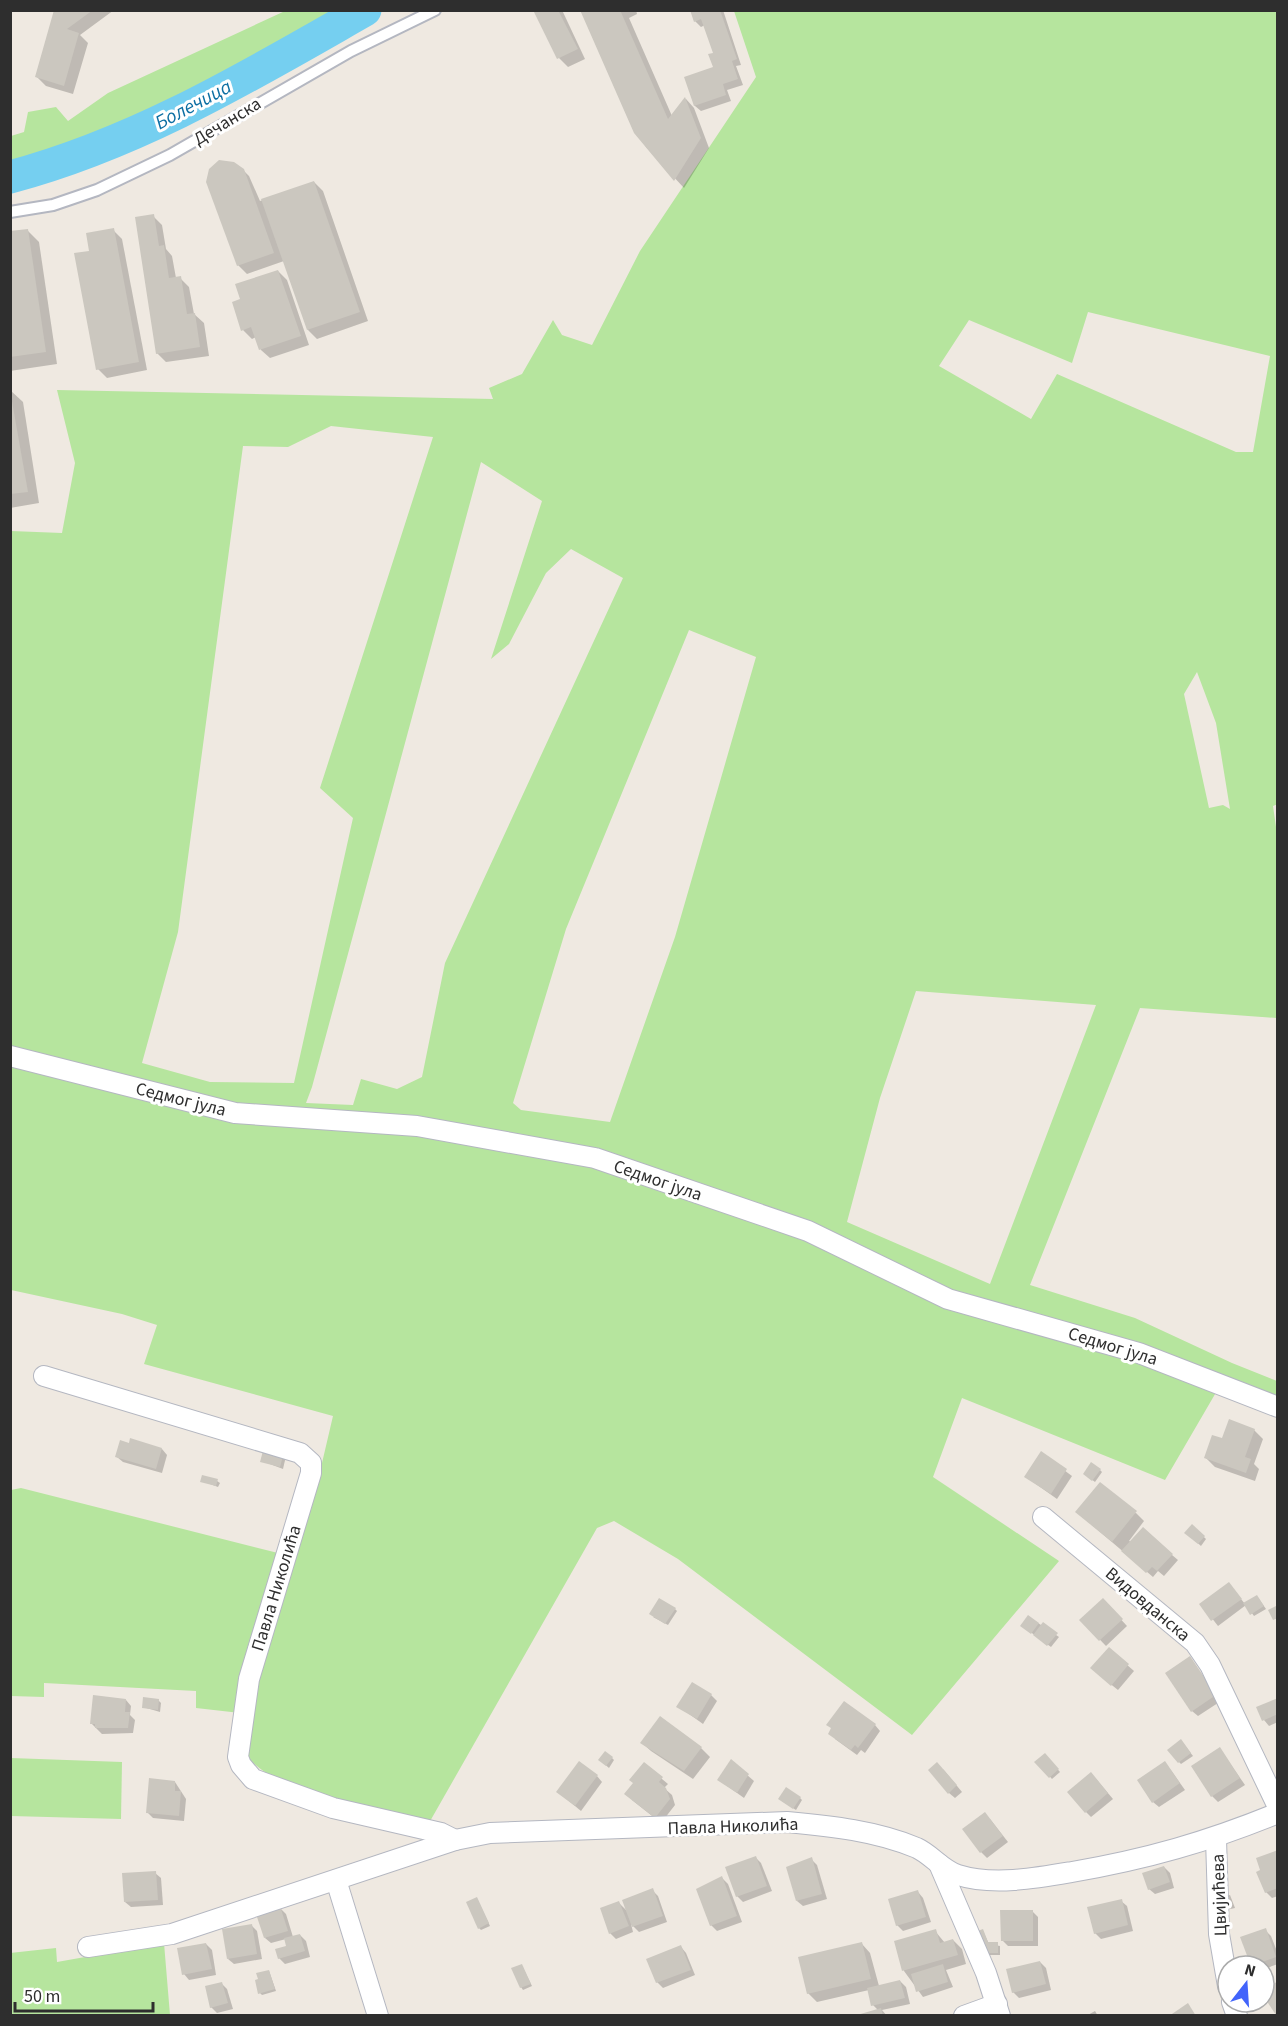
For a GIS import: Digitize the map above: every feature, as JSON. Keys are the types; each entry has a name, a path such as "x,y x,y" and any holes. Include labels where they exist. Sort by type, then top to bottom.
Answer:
{"street":[{"name":"Седмог јула","path":"10,1056 235,1113 417,1126 595,1158 808,1231 948,1299 1139,1353 1278,1407"},
{"name":"Павла Николића","path":"44,1376 300,1453 307,1458 311,1463 311,1473 249,1678 238,1757 253,1779 333,1808 441,1833 455,1840"},
{"name":"Видовданска","path":"1043,1517 1195,1643 1210,1665 1278,1808"},
{"name":"Павла Николића","path":"88,1947 172,1934 455,1840 490,1833 787,1822 829,1826 893,1839 929,1854 939,1864 957,1875 1029,1878 1142,1860 1216,1839 1278,1813"},
{"name":"Цвијићева","path":"1216,1839 1219,1934 1222,1954"},
{"path":"939,1864 999,2010 964,2016"},
{"path":"336,1881 378,2016"}],"lane":[{"name":"Дечанска","path":"10,212 52,205 97,190 170,155 351,51 435,10"}],"green space":[{"path":"285,11 343,11 222,77 140,118 98,136 11,164 11,136 24,132 28,112 56,107 68,121 108,93"},
{"path":"734,11 1277,11 1278,804 1273,806 1278,841 1277,1018 1140,1008 1030,1285 1135,1318 1277,1381 1277,1396 1225,1377 1165,1480 962,1398 933,1477 1059,1561 912,1735 678,1559 614,1521 597,1528 429,1823 356,1807 278,1780 258,1767 244,1752 249,1714 196,1708 196,1691 44,1683 44,1697 11,1696 11,1490 21,1488 282,1554 295,1507 311,1510 333,1416 144,1364 157,1325 122,1314 11,1290 11,531 62,533 75,463 57,390 493,399 489,388 522,374 553,320 562,335 592,345 640,251 756,77","holes":["1088,312 1270,356 1253,452 1236,452 1057,374 1031,419 939,366 969,320 1072,363","331,426 433,437 320,788 353,818 294,1083 210,1082 142,1063 178,932 243,446 288,447","481,462 542,501 491,659 509,644 546,573 571,549 623,578 445,963 422,1077 397,1089 361,1079 353,1105 306,1103","689,630 756,657 675,937 610,1122 521,1110 513,1103 566,929","1197,672 1216,723 1230,809 1223,805 1209,808 1184,694","916,991 1096,1005 990,1284 847,1222 880,1098"]},
{"path":"11,1758 122,1762 121,1819 11,1816"},
{"path":"164,1943 170,2015 11,2015 10,1953 56,1948 57,1962"}],"building":[{"path":"54,10 93,10 67,29 79,33 64,86 35,77"},
{"path":"533,10 558,10 578,49 557,59"},
{"path":"580,10 620,10 668,119 685,97 701,138 674,181 634,133"},
{"path":"690,10 720,10 737,59 732,61 738,79 723,84 726,95 694,106 684,77 713,67 708,54 713,53 701,19 694,22"},
{"path":"219,160 234,162 244,169 274,253 237,266 206,182 209,169"},
{"path":"314,181 360,312 307,330 261,199"},
{"path":"154,214 159,246 164,245 169,278 181,276 187,314 195,313 200,347 156,354 135,217"},
{"path":"114,228 139,362 96,370 74,253 89,251 86,233"},
{"path":"28,229 46,352 10,357 10,231"},
{"path":"278,270 301,336 259,350 251,327 241,331 232,302 240,299 235,284"},
{"path":"10,390 28,492 10,494"},
{"path":"1229,1419 1255,1429 1245,1457 1251,1459 1246,1473 1204,1458 1212,1435 1222,1438"},
{"path":"130,1438 162,1448 156,1469 115,1457 120,1440 129,1443"},
{"path":"264,1447 284,1452 280,1467 260,1462"},
{"path":"1041,1451 1067,1469 1051,1494 1024,1477"},
{"path":"1091,1462 1101,1469 1092,1481 1083,1474"},
{"path":"202,1475 218,1479 216,1486 200,1482"},
{"path":"1100,1482 1137,1511 1112,1542 1075,1512"},
{"path":"1192,1524 1205,1536 1198,1544 1184,1533"},
{"path":"1143,1527 1173,1554 1157,1571 1152,1567 1146,1573 1121,1551"},
{"path":"1229,1582 1242,1599 1211,1621 1199,1604"},
{"path":"1257,1595 1264,1606 1250,1615 1243,1603"},
{"path":"659,1598 676,1608 665,1624 649,1614"},
{"path":"1103,1598 1123,1619 1099,1641 1079,1620"},
{"path":"1278,1605 1278,1618 1273,1620 1268,1610"},
{"path":"1028,1615 1039,1623 1031,1634 1020,1626"},
{"path":"1043,1622 1058,1633 1047,1646 1033,1635"},
{"path":"1109,1647 1129,1664 1111,1686 1090,1668"},
{"path":"1190,1656 1216,1695 1191,1712 1165,1673"},
{"path":"692,1682 712,1694 697,1719 676,1707"},
{"path":"93,1695 126,1699 125,1712 130,1712 128,1728 95,1728 95,1724 90,1724"},
{"path":"143,1697 159,1699 158,1710 142,1708"},
{"path":"1278,1698 1278,1714 1262,1721 1256,1707"},
{"path":"844,1701 876,1724 858,1748 855,1745 851,1750 828,1734 831,1728 826,1725"},
{"path":"660,1716 702,1747 684,1771 640,1743"},
{"path":"1181,1739 1191,1753 1178,1763 1167,1750"},
{"path":"1220,1747 1240,1778 1211,1797 1191,1766"},
{"path":"605,1751 613,1757 606,1766 598,1760"},
{"path":"1045,1753 1059,1769 1049,1778 1034,1762"},
{"path":"731,1759 749,1774 737,1793 717,1780"},
{"path":"579,1761 598,1775 575,1806 556,1792"},
{"path":"1165,1761 1180,1783 1152,1803 1137,1780"},
{"path":"644,1762 663,1777 659,1782 666,1788 670,1799 655,1818 624,1794 633,1783 629,1780"},
{"path":"937,1762 957,1785 948,1794 928,1770"},
{"path":"1091,1772 1108,1793 1085,1813 1067,1792"},
{"path":"149,1778 175,1781 175,1791 181,1791 179,1816 146,1813"},
{"path":"786,1787 801,1797 793,1809 778,1799"},
{"path":"985,1812 1003,1836 980,1853 962,1829"},
{"path":"1278,1850 1278,1888 1265,1893 1256,1872 1260,1870 1256,1858"},
{"path":"756,1856 767,1886 736,1897 725,1867"},
{"path":"812,1857 822,1894 796,1901 786,1867"},
{"path":"1164,1866 1170,1882 1148,1890 1142,1873"},
{"path":"156,1871 158,1900 124,1902 122,1873"},
{"path":"722,1876 737,1916 710,1926 696,1889"},
{"path":"653,1888 663,1916 632,1927 622,1900"},
{"path":"918,1890 926,1917 896,1926 888,1899"},
{"path":"477,1897 489,1923 478,1929 466,1902"},
{"path":"1122,1899 1128,1925 1094,1934 1087,1907"},
{"path":"619,1901 629,1926 609,1934 600,1908"},
{"path":"280,1906 288,1931 264,1938 256,1914"},
{"path":"1000,1910 1033,1910 1033,1941 1001,1941"},
{"path":"252,1924 257,1954 227,1959 222,1929"},
{"path":"1266,1928 1275,1954 1246,1954 1240,1937"},
{"path":"936,1929 940,1943 953,1939 958,1955 902,1971 894,1941"},
{"path":"983,1929 988,1942 998,1942 998,1953 982,1953 975,1932"},
{"path":"300,1934 305,1951 278,1959 275,1949 286,1946 284,1938"},
{"path":"862,1942 871,1979 807,1994 798,1957"},
{"path":"206,1943 212,1969 182,1975 177,1948"},
{"path":"681,1945 691,1970 656,1983 646,1959"},
{"path":"1040,1961 1046,1984 1012,1993 1006,1969"},
{"path":"522,1964 531,1984 520,1988 511,1968"},
{"path":"943,1964 948,1982 916,1992 911,1974"},
{"path":"269,1970 275,1989 258,1994 256,1973"},
{"path":"900,1980 905,1998 871,2006 867,1988"},
{"path":"1278,1981 1278,2014 1276,2015 1275,2014 1276,1982"},
{"path":"222,1982 228,2003 210,2008 205,1986"},
{"path":"1188,2003 1196,2016 1169,2016"},
{"path":"881,2008 883,2016 857,2016 857,2015"}],"waterway":[{"name":"Болечица","path":"10,177 57,163 149,126 279,59 365,10"}]}
